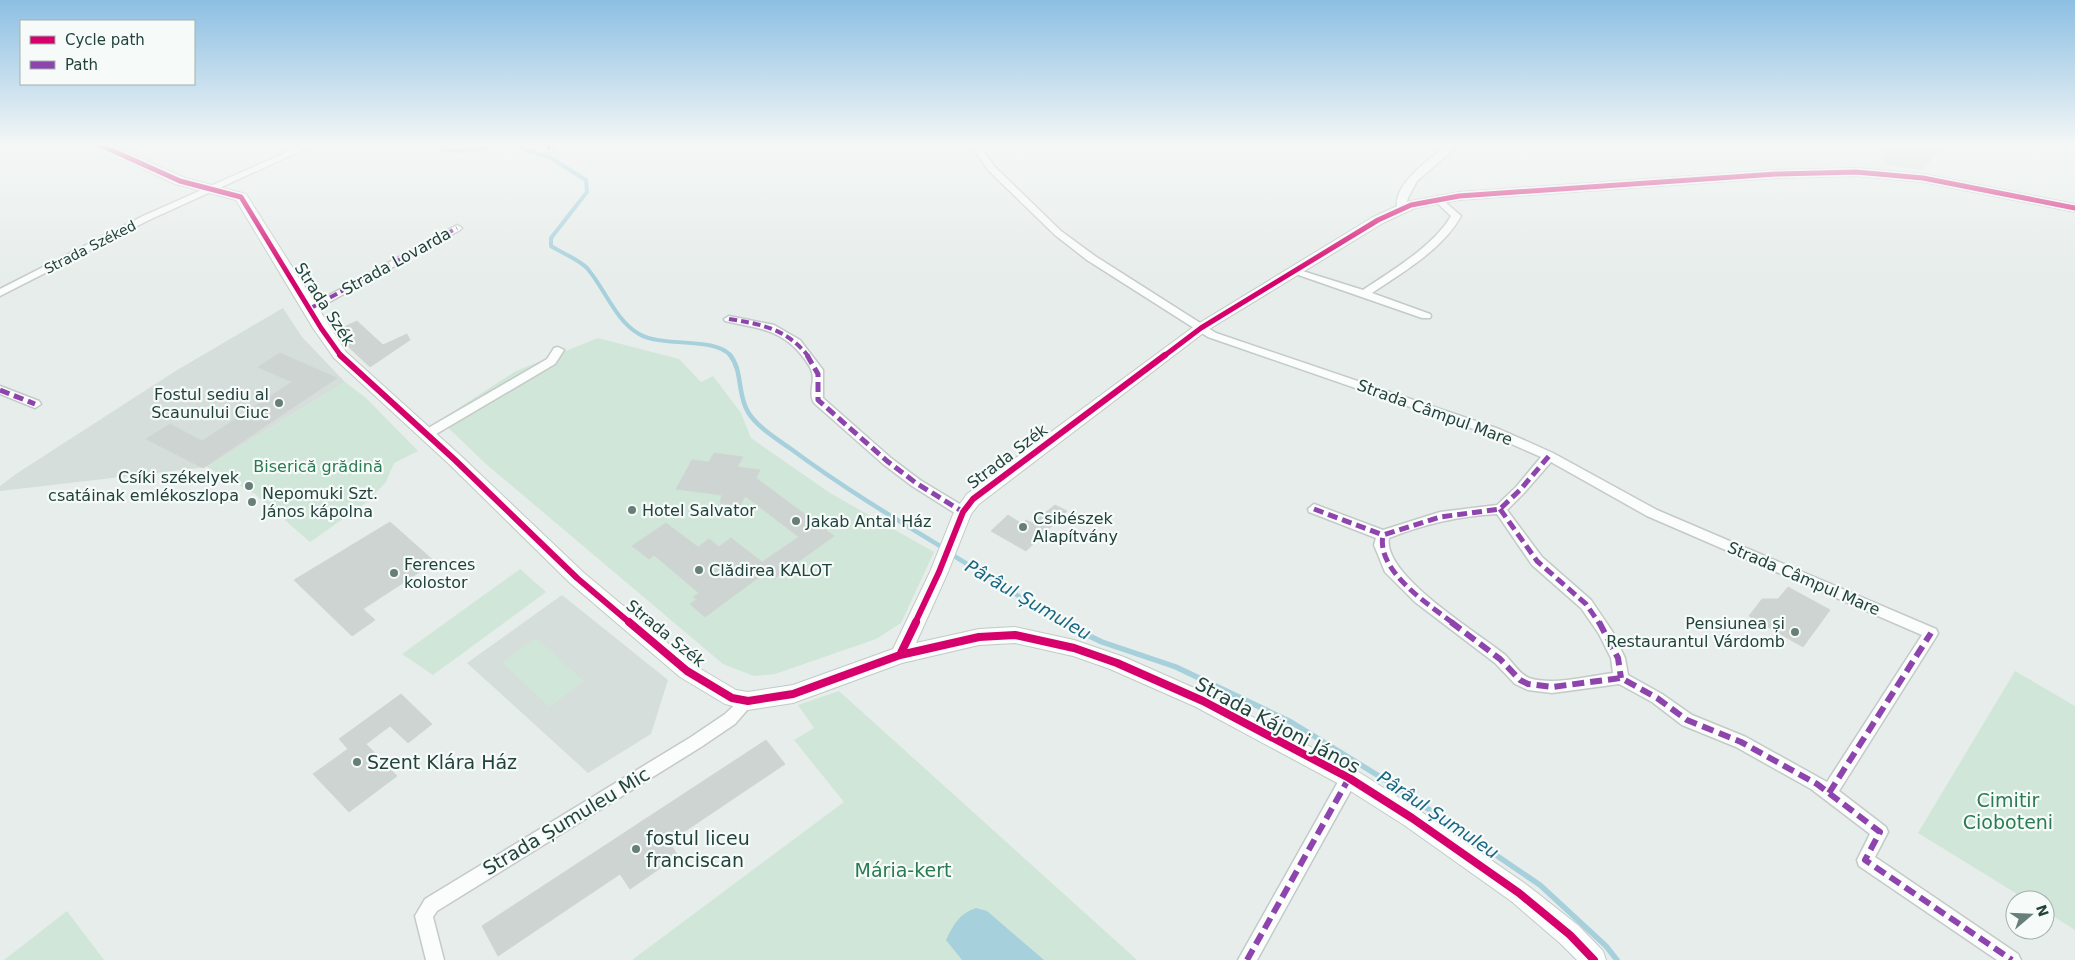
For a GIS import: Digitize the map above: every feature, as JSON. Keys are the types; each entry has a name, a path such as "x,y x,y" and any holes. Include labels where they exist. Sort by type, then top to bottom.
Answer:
{"street":[{"name":"Strada Széked","path":"0,294 146,218 208,189"},
{"name":"Strada Szék","path":"208,189 226,191 241,196 309,309 340,355 427,434 577,578 651,641 687,671 732,698 748,701 793,694 900,655 963,512 973,498 1201,328 1378,220 1401,209 1438,199 1576,189"},
{"name":"Strada Câmpul Mare","path":"1012,189 1058,233 1091,258 1201,328 1228,341 1440,411 1495,432 1549,456 1652,513 1931,633 1829,793"},
{"path":"1401,209 1402,196 1407,189"},
{"name":"Strada Szék","path":"1978,189 2075,208"},
{"path":"1364,294 1423,251 1452,227 1456,216 1438,199"},
{"name":"Strada Lovarda","path":"309,309 457,228"},
{"path":"1292,272 1364,294 1426,316"},
{"path":"729,319 782,330 791,336 817,370 819,379 815,394 818,400 887,461 916,483 963,512"},
{"path":"427,434 551,362 558,350"},
{"path":"0,390 35,404"},
{"path":"1314,509 1383,535 1445,515 1470,510 1500,509 1549,456"},
{"path":"1500,509 1537,561 1586,604 1605,631 1618,658 1620,678"},
{"path":"1383,535 1381,545 1390,568 1420,598 1500,659 1520,680 1528,684 1552,687 1620,678 1657,698 1687,720 1741,742 1817,784 1880,832 1865,860 2012,960"},
{"name":"Strada Kájoni János","path":"900,655 996,635 1015,635 1054,642 1117,663 1203,701 1349,778 1412,818 1519,893 1570,936 1594,960"},
{"name":"Strada Șumuleu Mic","path":"435,960 424,916 431,905 696,742 730,719 748,701"},
{"name":"Strada Kájoni János","path":"1247,960 1349,778"}],"shaded area":[{"path":"283,308 302,337 345,382 207,467 0,491 0,486 16,474 174,372"},
{"path":"562,595 668,680 651,734 588,773 467,663"}],"green space":[{"path":"598,338 679,359 701,382 713,376 741,413 751,438 830,493 934,552 901,623 876,639 775,674 754,676 723,664 486,464 440,420 516,371"},
{"name":"Biserică grădină","path":"345,382 366,398 418,451 394,463 386,482 367,502 310,542 255,494 207,467"},
{"path":"520,569 546,592 433,675 402,654"},
{"path":"536,638 584,681 549,707 502,662"},
{"name":"Cimitir Cioboteni","path":"2015,671 2075,706 2075,930 2055,917 2055,890 2011,890 1918,833"},
{"name":"Mária-kert","path":"839,691 1137,960 632,960 844,802 794,740 814,728 798,705"},
{"path":"67,911 104,960 4,960"}],"water":[{"path":"976,908 987,911 1044,960 962,960 946,940 958,920 970,910"}],"building":[{"path":"357,321 383,345 407,334 410,340 370,367 340,339 335,331"},
{"name":"Fostul sediu al Scaunului Ciuc","path":"280,353 337,378 203,468 146,439 170,424 202,441 292,382 258,367"},
{"path":"714,453 743,457 737,467 760,470 756,478 834,536 774,579 766,572 705,617 690,604 697,599 693,597 699,593 654,555 649,559 632,546 666,523 698,547 709,539 719,547 731,538 762,562 799,537 745,496 740,506 720,503 722,495 676,489 692,460 709,462"},
{"name":"Csibészek Alapítvány","path":"1055,505 1067,511 1026,551 991,531 1008,515 1022,524 1026,520 1032,523"},
{"name":"Ferences kolostor","path":"390,522 435,562 363,609 375,620 352,636 294,580"},
{"name":"Pensiunea și Restaurantul Várdomb","path":"1788,587 1830,610 1803,647 1749,616 1762,599 1778,599"},
{"name":"Szent Klára Ház","path":"401,694 432,724 408,743 390,726 366,744 397,776 349,812 313,774 348,749 339,739"},
{"name":"fostul liceu franciscan","path":"766,740 785,764 669,842 678,856 630,889 620,874 498,956 482,926"}],"waterway":[{"name":"Pârâul Șumuleu","path":"587,189 587,192 551,238 551,246 587,268 623,321 639,334 661,341 713,346 730,356"},
{"name":"Pârâul Șumuleu","path":"730,356 737,368 742,398 748,412 762,428 810,463 945,549"},
{"name":"Pârâul Șumuleu","path":"951,554 1062,623"},
{"name":"Pârâul Șumuleu","path":"1062,623 1102,642 1176,667 1291,722 1387,781 1540,885 1606,946 1617,960"}],"marked path":[{"path":"309,309 457,228"},
{"path":"729,319 771,327 796,342 817,370 818,400 887,461 916,483 963,512"},
{"path":"0,390 35,404"},
{"path":"1549,456 1520,490 1500,509 1470,511 1440,517 1383,535 1381,545 1390,568 1420,598 1500,659 1520,680 1528,684 1552,687 1621,678 1657,698 1687,720 1741,742 1817,784 1880,832 1865,860 2012,960"},
{"path":"1314,509 1383,535"},
{"path":"1500,509 1537,561 1586,604 1605,631 1618,658 1621,678"},
{"path":"1829,793 1931,633"},
{"path":"1247,960 1349,778"}],"cycle path":[{"path":"209,189 229,192 241,197 321,328 340,355 455,460 577,578 687,671 732,698 748,701 793,694 900,655 979,637 1015,635 1074,648 1117,663 1203,701 1349,778 1412,818 1519,893 1570,935 1594,960"},
{"path":"900,655 939,572 963,512 973,499 1201,328 1378,220 1411,205 1459,196 1563,189"},
{"path":"1978,189 2075,208"}],"place":[{"name":"Fostul sediu al Scaunului Ciuc","path":"279,403"},
{"name":"Csíki székelyek csatáinak emlékoszlopa","path":"249,486"},
{"name":"Nepomuki Szt. János kápolna","path":"252,502"},
{"name":"Hotel Salvator","path":"632,510"},
{"name":"Jakab Antal Ház","path":"796,521"},
{"name":"Csibészek Alapítvány","path":"1023,527"},
{"name":"Clădirea KALOT","path":"699,570"},
{"name":"Ferences kolostor","path":"394,573"},
{"name":"Pensiunea și Restaurantul Várdomb","path":"1795,632"},
{"name":"Szent Klára Ház","path":"357,762"},
{"name":"fostul liceu franciscan","path":"636,849"}]}
